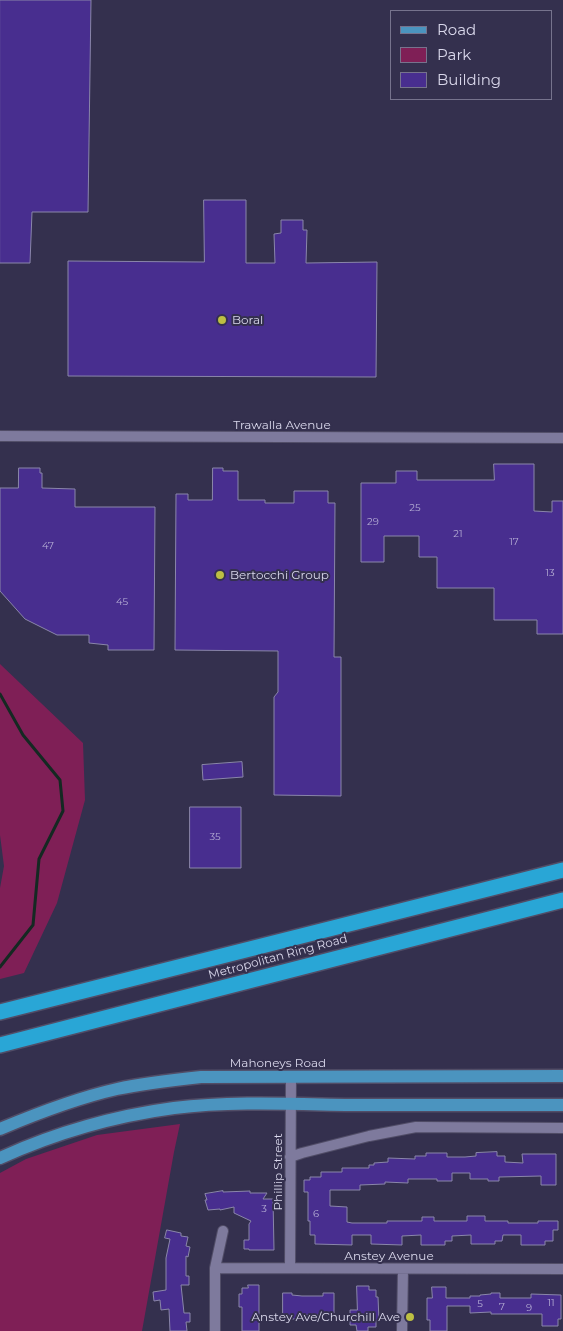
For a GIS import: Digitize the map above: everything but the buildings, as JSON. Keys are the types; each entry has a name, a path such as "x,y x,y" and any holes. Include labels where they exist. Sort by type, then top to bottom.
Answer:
{"highway":[{"path":"499,886 563,866"},
{"name":"Metropolitan Ring Road","path":"2,1012 563,870"},
{"name":"Metropolitan Ring Road","path":"0,1045 563,900"},
{"path":"470,923 563,904"}],"main road":[{"name":"Mahoneys Road","path":"0,1129 58,1106 119,1089 202,1077 563,1076"},
{"path":"0,1158 53,1136 94,1124 135,1114 174,1108 209,1105 290,1104 563,1106"}],"street":[{"name":"Trawalla Avenue","path":"0,436 563,438"},
{"name":"Phillip Street","path":"290,1268 291,1076"},
{"path":"290,1157 360,1139 416,1128 563,1128"},
{"path":"215,1331 215,1268 223,1231"},
{"name":"Anstey Avenue","path":"215,1268 563,1269"},
{"path":"402,1331 403,1269"}],"green space":[{"path":"0,664 83,743 85,800 57,903 24,973 0,979 0,888 4,866 0,835"},
{"path":"180,1124 142,1331 0,1331 0,1173 26,1159 97,1135"}],"waterway":[{"path":"0,694 23,735 60,780 63,811 39,859 33,925 0,967"}],"place":[{"name":"Boral","path":"222,320"},
{"name":"Bertocchi Group","path":"220,575"},
{"name":"Anstey Ave/Churchill Ave","path":"410,1317"}]}
